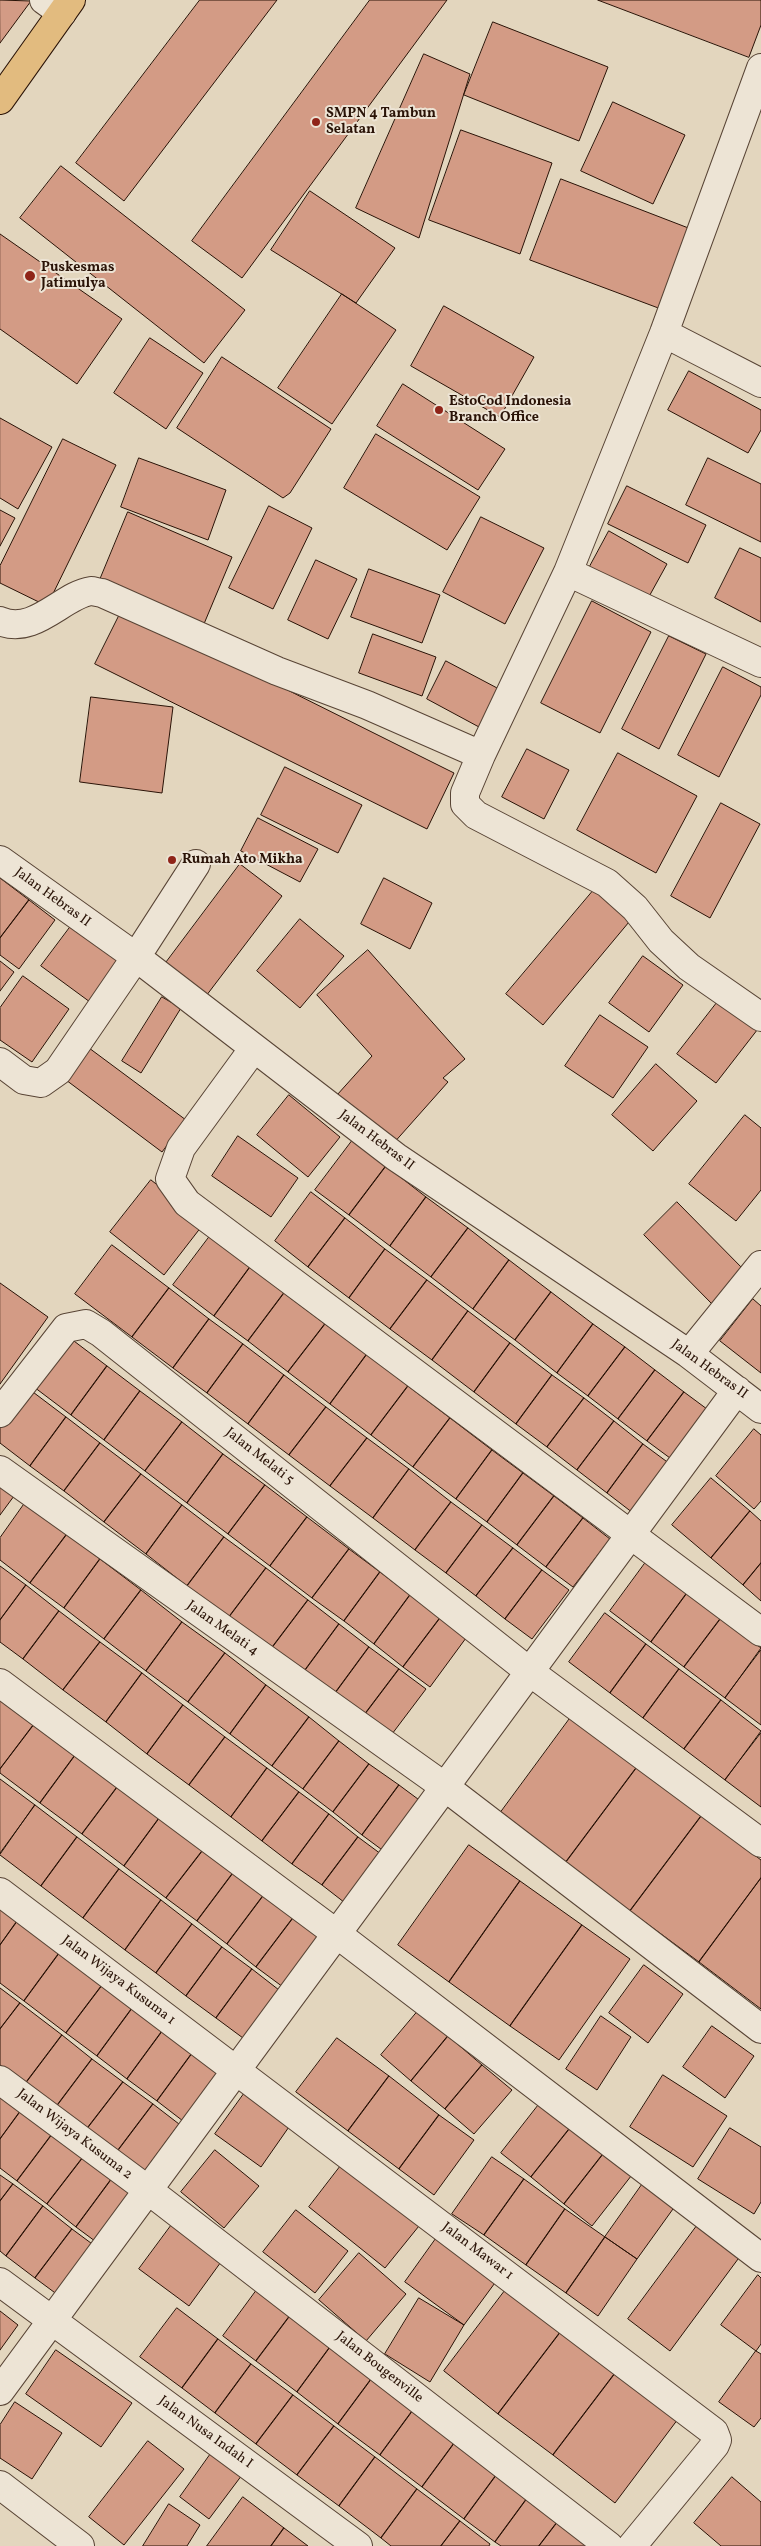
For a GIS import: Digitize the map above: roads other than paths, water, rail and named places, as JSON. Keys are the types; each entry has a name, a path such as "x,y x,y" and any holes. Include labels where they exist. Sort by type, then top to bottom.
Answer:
{"main road":[{"path":"0,100 59,4"}],"street":[{"path":"761,68 664,333 568,572 465,792 465,804 476,815 607,883 634,908 661,941 689,967 761,1017"},
{"path":"664,333 761,383"},
{"path":"568,572 761,663"},
{"path":"0,621 6,624 40,618 91,591 102,593 277,671 367,705 481,755"},
{"name":"Jalan Hebras II","path":"0,860 136,957 396,1157 689,1354 761,1409"},
{"path":"0,1062 24,1080 41,1083 58,1071 136,957 196,864"},
{"path":"254,1048 181,1148 170,1179 187,1203 761,1632"},
{"path":"689,1354 761,1265"},
{"name":"Jalan Melati 5","path":"0,1413 66,1328 86,1324 109,1339 530,1672 761,1843"},
{"path":"0,2390 737,1390"},
{"name":"Jalan Melati 4","path":"0,1470 445,1787 761,2029"},
{"path":"0,1683 337,1934 761,2258"},
{"name":"Jalan Wijaya Kusuma 1","path":"0,1892 237,2070"},
{"name":"Jalan Mawar 1","path":"237,2070 716,2434 715,2445 632,2546"},
{"name":"Jalan Wijaya Kusuma 2","path":"0,2080 148,2190"},
{"name":"Jalan Bougenville","path":"148,2190 609,2546"},
{"name":"Jalan Nusa Indah I","path":"0,2282 358,2546"},
{"path":"0,2485 80,2546"}],"place":[{"name":"SMPN 4 Tambun Selatan","path":"316,122"},
{"name":"Puskesmas Jatimulya","path":"30,276"},
{"name":"EstoCod Indonesia Branch Office","path":"439,410"},
{"name":"Rumah Ato Mikha","path":"172,860"}]}
